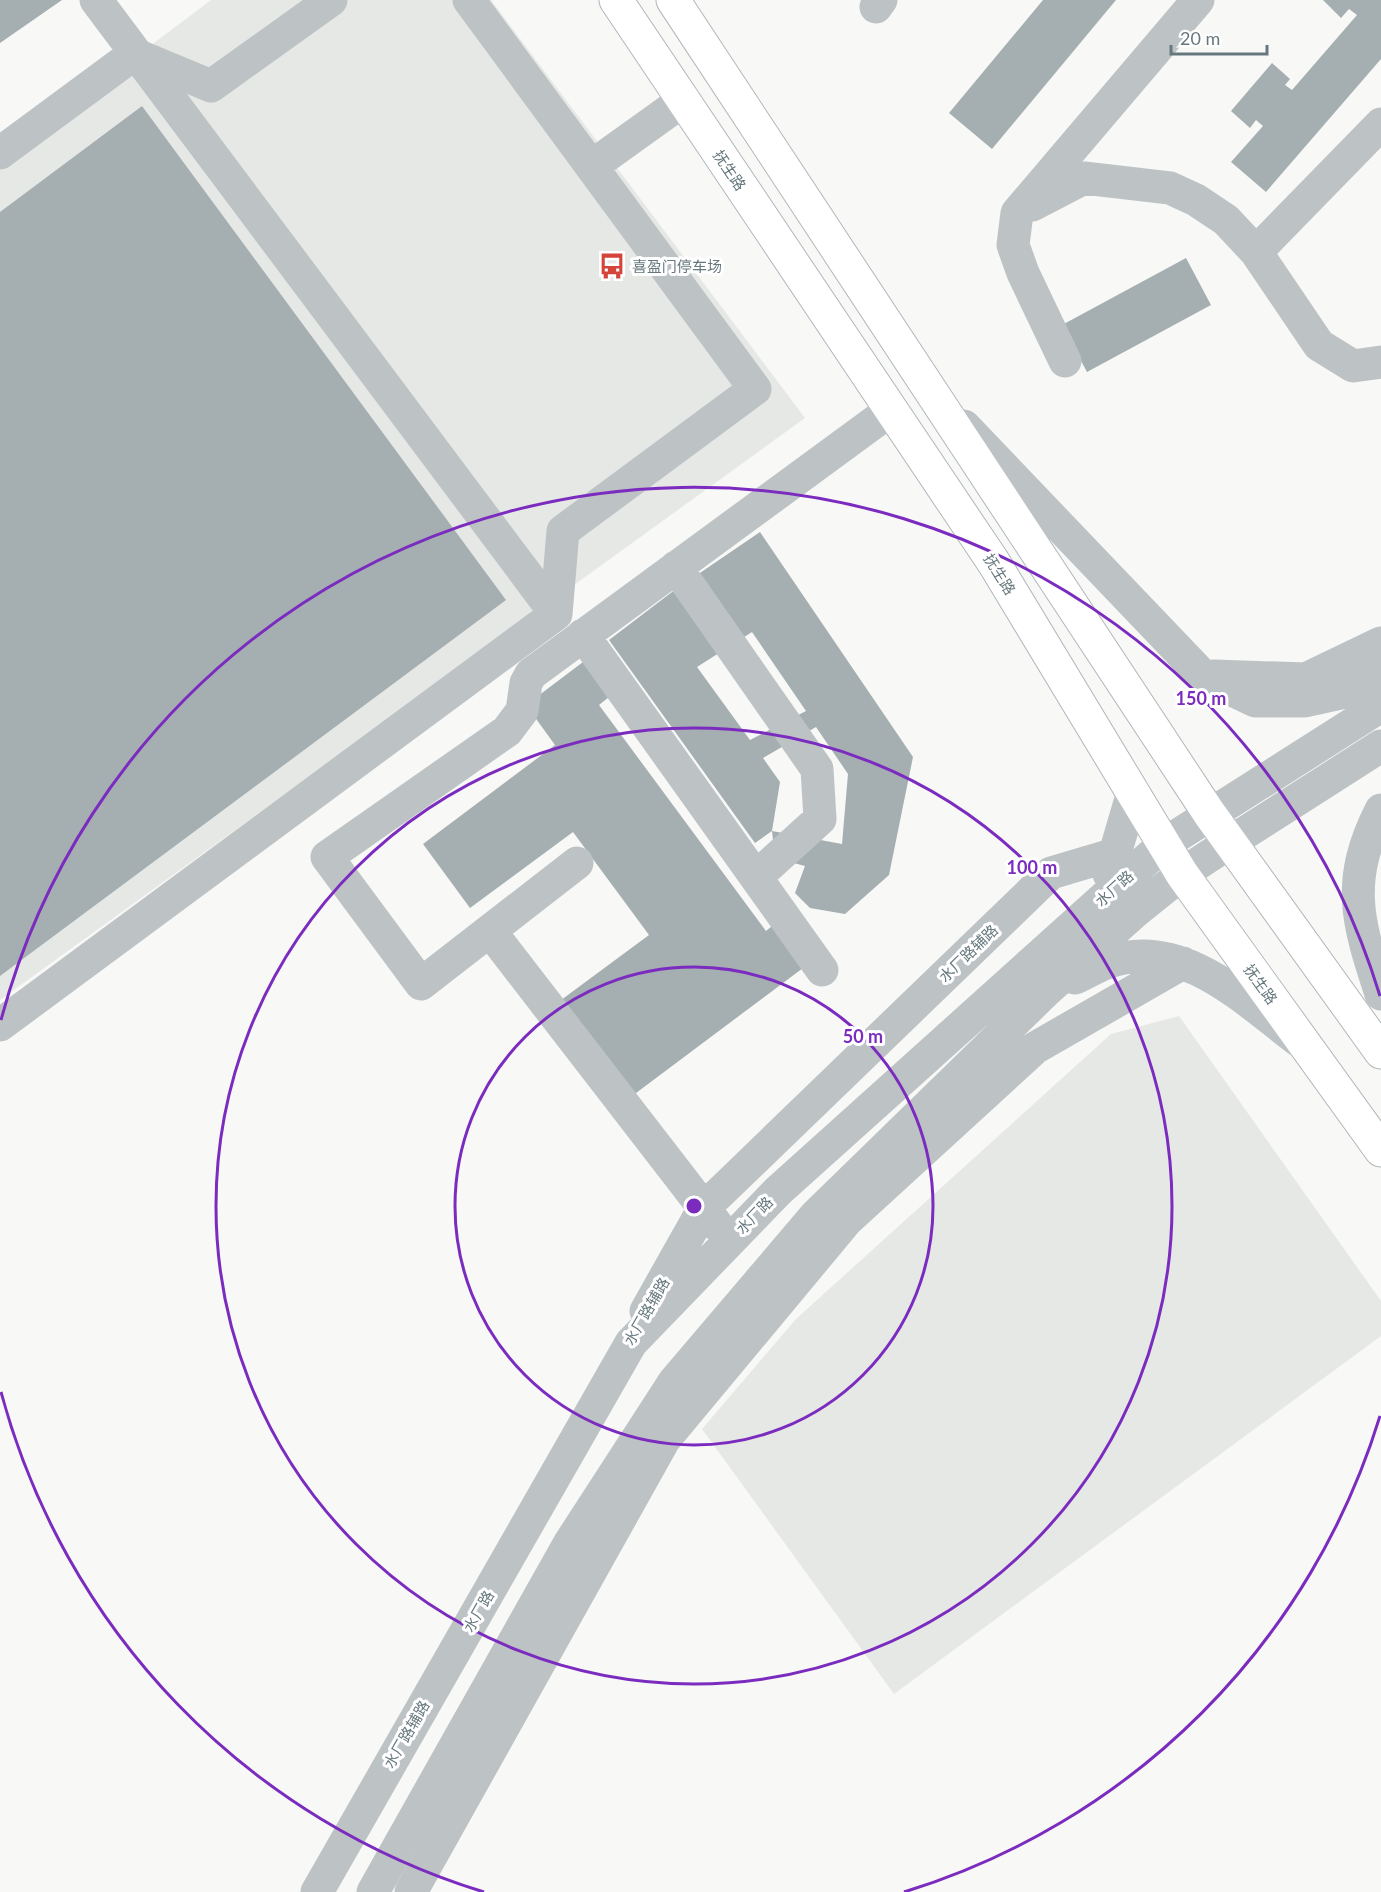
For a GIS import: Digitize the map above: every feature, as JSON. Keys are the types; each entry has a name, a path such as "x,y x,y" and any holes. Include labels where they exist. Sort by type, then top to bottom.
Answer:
{"main road":[{"name":"抚生路","path":"616,0 994,563 1182,874 1381,1149"},
{"path":"673,0 1229,843 1381,1052"}],"street":[{"path":"96,0 134,54 556,614"},
{"path":"134,54 211,86 332,0"},
{"path":"0,1025 556,614 563,531 755,389 469,0"},
{"path":"1065,361 1023,273 1013,245 1017,213 1198,0"},
{"path":"0,153 134,54"},
{"path":"592,166 684,100"},
{"path":"1256,252 1381,124"},
{"path":"1017,213 1084,178 1170,188 1226,220 1256,252 1319,345 1353,366 1381,362"},
{"path":"932,392 1203,676 1255,701 1305,701 1346,692 1381,673"},
{"path":"578,863 421,984 327,857 507,731 522,711 526,683 531,674 891,410"},
{"path":"676,567 817,770 820,819 756,877"},
{"path":"583,635 822,970"},
{"path":"1203,676 1306,679 1381,643"},
{"name":"水厂路","path":"317,1892 631,1343 778,1191 1164,844 1209,813 1381,706"},
{"path":"372,1892 569,1544 674,1382 816,1215 1046,992 1136,911 1182,874 1381,746"},
{"path":"1102,899 1132,792"},
{"path":"1381,810 1366,839 1357,882 1362,935 1381,994"},
{"name":"水厂路辅路","path":"317,1892 704,1208 1051,873 1115,854"},
{"path":"490,931 730,1241"},
{"path":"1046,992 1110,962 1140,957 1184,963 1223,984 1307,1047"},
{"path":"411,1892 664,1440 679,1421 847,1220 1035,1048 1184,963"}],"shaded area":[{"path":"211,0 491,0 805,418 0,1000 0,159"},
{"path":"1179,1016 1381,1301 1381,1336 894,1694 702,1429 796,1319 1111,1034"}],"building":[{"path":"0,0 62,0 0,43"},
{"path":"1043,0 1116,0 992,149 949,113"},
{"path":"1323,0 1381,0 1381,59 1266,192 1231,162 1263,126 1256,120 1250,128 1231,111 1272,63 1290,79 1285,85 1292,90 1357,15 1349,9 1341,18"},
{"path":"142,106 506,600 0,976 0,212"},
{"path":"1186,258 1211,305 1087,372 1062,325"},
{"path":"760,532 913,757 889,875 845,914 810,908 795,893 805,866 775,858 772,831 755,843 609,640 672,592","holes":["752,632 806,711 750,740 697,667","816,727 848,774 842,844 772,831 780,782 763,758"]},
{"path":"583,662 609,697 599,705 766,931 772,926 803,968 624,1102 553,1006 649,935 573,832 470,908 423,844 555,745 526,705"}],"place":[{"name":"喜盈门停车场","path":"612,266"}]}
